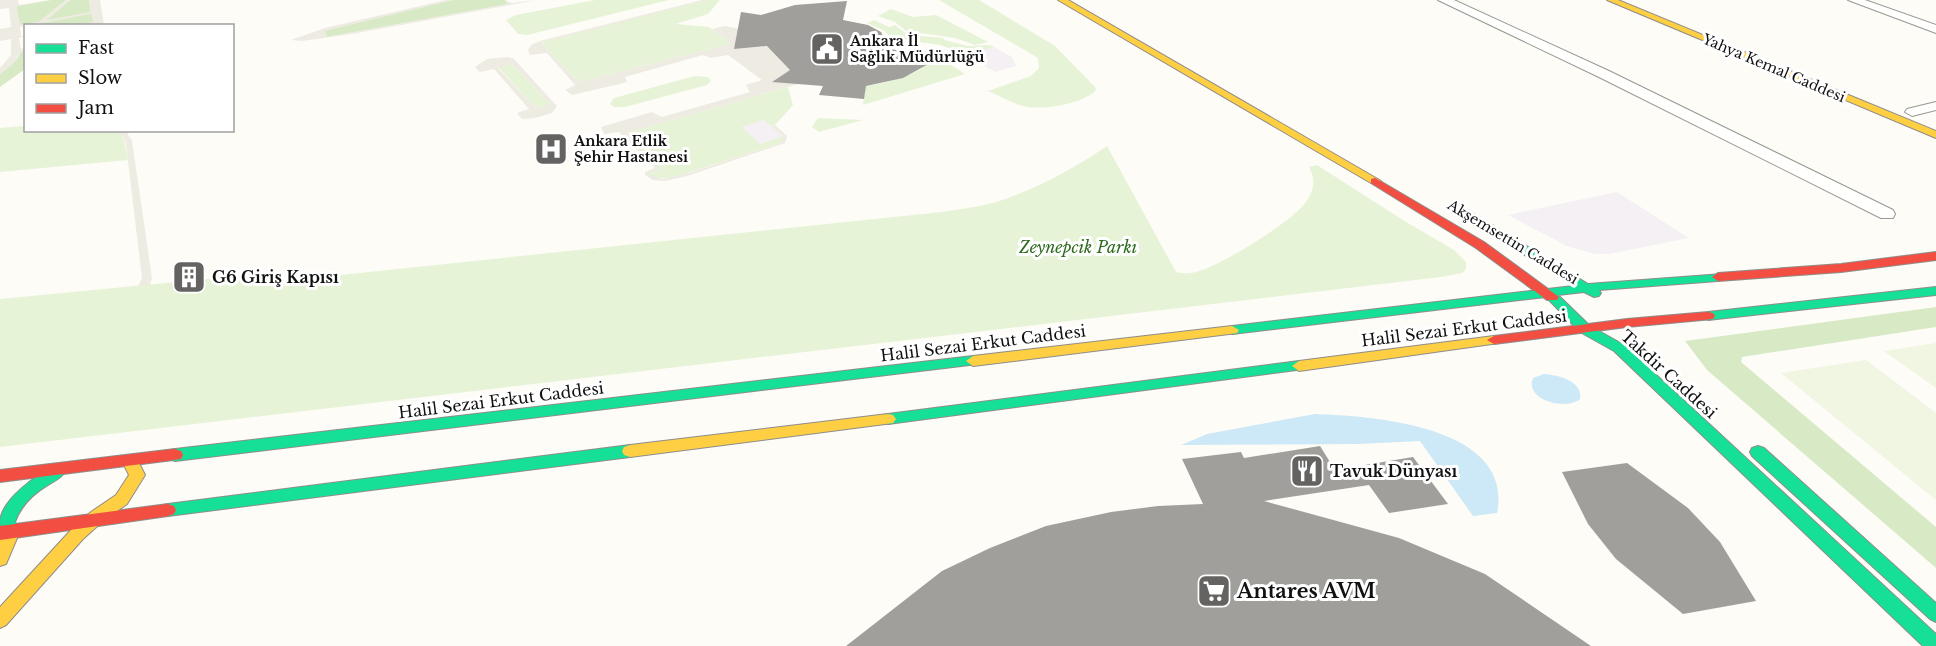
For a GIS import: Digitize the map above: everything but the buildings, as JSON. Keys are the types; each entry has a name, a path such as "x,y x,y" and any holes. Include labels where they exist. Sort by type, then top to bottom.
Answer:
{"main road":[{"name":"Akşemsettin Caddesi","path":"1062,0 1417,206 1480,245 1548,294 1588,288"},
{"name":"Yahya Kemal Caddesi","path":"1611,0 1936,135"},
{"name":"Yahya Kemal Caddesi","path":"1638,0 1936,122"},
{"name":"Akşemsettin Caddesi","path":"1456,207 1588,288"},
{"path":"1588,288 1841,268 1936,256"},
{"path":"1588,288 1627,323 1785,309 1936,291"},
{"name":"Halil Sezai Erkut Caddesi","path":"0,476 1548,294 1585,329"},
{"name":"Takdir Caddesi","path":"1585,329 1627,323 1636,338"},
{"name":"Halil Sezai Erkut Caddesi","path":"6,532 398,479 787,432 1585,329"},
{"name":"Takdir Caddesi","path":"1585,329 1619,348 1936,646"},
{"path":"1749,444 1936,614"},
{"path":"0,620 90,522 122,502 137,475 130,461"},
{"path":"0,559 7,522 15,502 27,491 65,468"}],"street":[{"path":"1444,0 1887,213"},
{"path":"1854,0 1936,29"},
{"path":"1912,112 1936,106"}],"shaded area":[{"path":"0,0 18,0 19,5 51,0 16,6 20,25 24,24 20,27 21,36 24,36 19,38 21,49 24,48 24,51 0,74 0,68 11,55 11,39 0,41 0,29 11,27 9,8 0,9"},
{"path":"66,0 70,0 47,20 91,12 89,0 100,0 104,24 82,24 94,22 91,14 26,24 39,22"},
{"path":"453,0 325,31 327,37 508,4 505,0 512,3 537,0 352,34 302,41 291,40 325,28"},
{"path":"708,0 542,44 579,82 731,44 712,29 725,26 744,30 738,36 734,49 772,46 792,69 775,80 798,84 627,133 661,169 648,174 663,179 781,143 783,136 771,126 775,125 787,136 785,143 687,176 665,181 653,180 645,175 645,172 655,168 619,132 604,134 601,127 652,112 662,117 750,92 746,85 762,80 728,55 711,58 703,55 625,77 627,81 624,83 572,95 565,90 575,85 547,53 530,55 528,50 531,45 540,41"},
{"path":"994,47 1012,57 1016,66 995,72 966,55"},
{"path":"508,57 514,59 557,106 552,113 522,119 517,113 529,109 494,69 480,72 475,67 487,59","holes":["512,64 550,104 536,108 498,68"]},
{"path":"764,120 783,136 760,144 741,127"},
{"path":"116,132 127,132 132,141 152,278 150,285 138,286 142,278 123,135"},
{"path":"1617,192 1689,238 1609,254 1595,254 1567,246 1508,215"}],"green space":[{"path":"66,0 39,22 20,25 16,6"},
{"path":"70,0 89,0 91,12 45,21"},
{"path":"453,0 505,0 508,4 327,37 324,30"},
{"path":"595,0 669,0 527,35 518,34 506,20 516,15"},
{"path":"708,0 720,0 708,14 676,24 709,27 731,44 579,82 542,44 545,41"},
{"path":"939,0 979,0 1055,46 1096,90 1072,103 1040,108 1019,105 988,91 1031,76 1039,68 1038,58"},
{"path":"891,9 913,17 936,15 988,42 975,45 955,38 906,31 895,22 878,16"},
{"path":"91,13 95,24 42,24"},
{"path":"874,20 889,27 895,25 908,35 944,38 944,40 968,46 990,45 994,47 966,55 941,45 891,38 885,31 867,23"},
{"path":"24,51 24,70 0,87 0,74 17,59"},
{"path":"937,56 965,74 863,105 865,86 913,73"},
{"path":"512,64 550,104 536,108 498,67"},
{"path":"695,76 708,77 711,81 707,85 625,107 614,107 610,104 614,98"},
{"path":"788,87 793,105 775,125 771,126 764,120 742,127 760,144 783,136 781,143 671,178 656,178 647,174 660,169 627,133"},
{"path":"818,118 863,120 819,132 812,127"},
{"path":"24,126 24,132 116,132 123,135 128,160 0,172 0,128"},
{"name":"Zeynepcik Parkı","path":"1107,146 1176,272 1191,273 1202,270 1252,244 1286,221 1309,198 1313,180 1309,167 1317,165 1454,250 1466,262 1466,269 1462,273 1441,277 0,447 0,299 258,274 253,284 942,212 993,203 1038,186"},
{"path":"1936,307 1936,327 1742,357 1741,362 1936,527 1936,568 1707,370 1685,341"},
{"path":"1936,343 1936,388 1884,351"},
{"path":"1866,360 1936,413 1936,500 1781,373"}],"water":[{"path":"1544,374 1574,383 1580,393 1580,399 1565,404 1540,397 1532,386 1533,378"},
{"path":"1315,414 1403,423 1463,444 1484,461 1497,484 1497,513 1473,516 1420,441 1358,444 1181,445 1207,434"}],"traffic: fast":[{"path":"1468,214 1594,293"},
{"path":"1232,330 1612,285 1718,277"},
{"path":"1708,316 1936,291"},
{"path":"1552,297 1585,329 1619,348 1936,646"},
{"path":"175,455 973,361"},
{"path":"888,419 1299,366"},
{"path":"168,510 630,451"},
{"path":"1758,452 1936,614"},
{"path":"12,531 7,522 20,498 56,473"}],"traffic: slow":[{"path":"1062,0 1375,181"},
{"path":"1611,0 1936,135"},
{"path":"973,361 1232,330"},
{"path":"1299,366 1494,340"},
{"path":"630,451 888,419"},
{"path":"0,620 77,534 126,494 137,475 130,461"},
{"path":"0,559 12,531"}],"traffic: jam":[{"path":"1375,181 1480,245 1552,297"},
{"path":"1718,277 1841,268 1936,256"},
{"path":"1494,340 1627,323 1708,316"},
{"path":"0,476 175,455"},
{"path":"0,533 168,510"}],"place":[{"name":"Ankara İl Sağlık Müdürlüğü","path":"827,49"},
{"name":"Ankara Etlik Şehir Hastanesi","path":"551,149"},
{"name":"G6 Giriş Kapısı","path":"189,277"},
{"name":"Tavuk Dünyası","path":"1307,471"},
{"name":"Antares AVM","path":"1214,591"}]}
